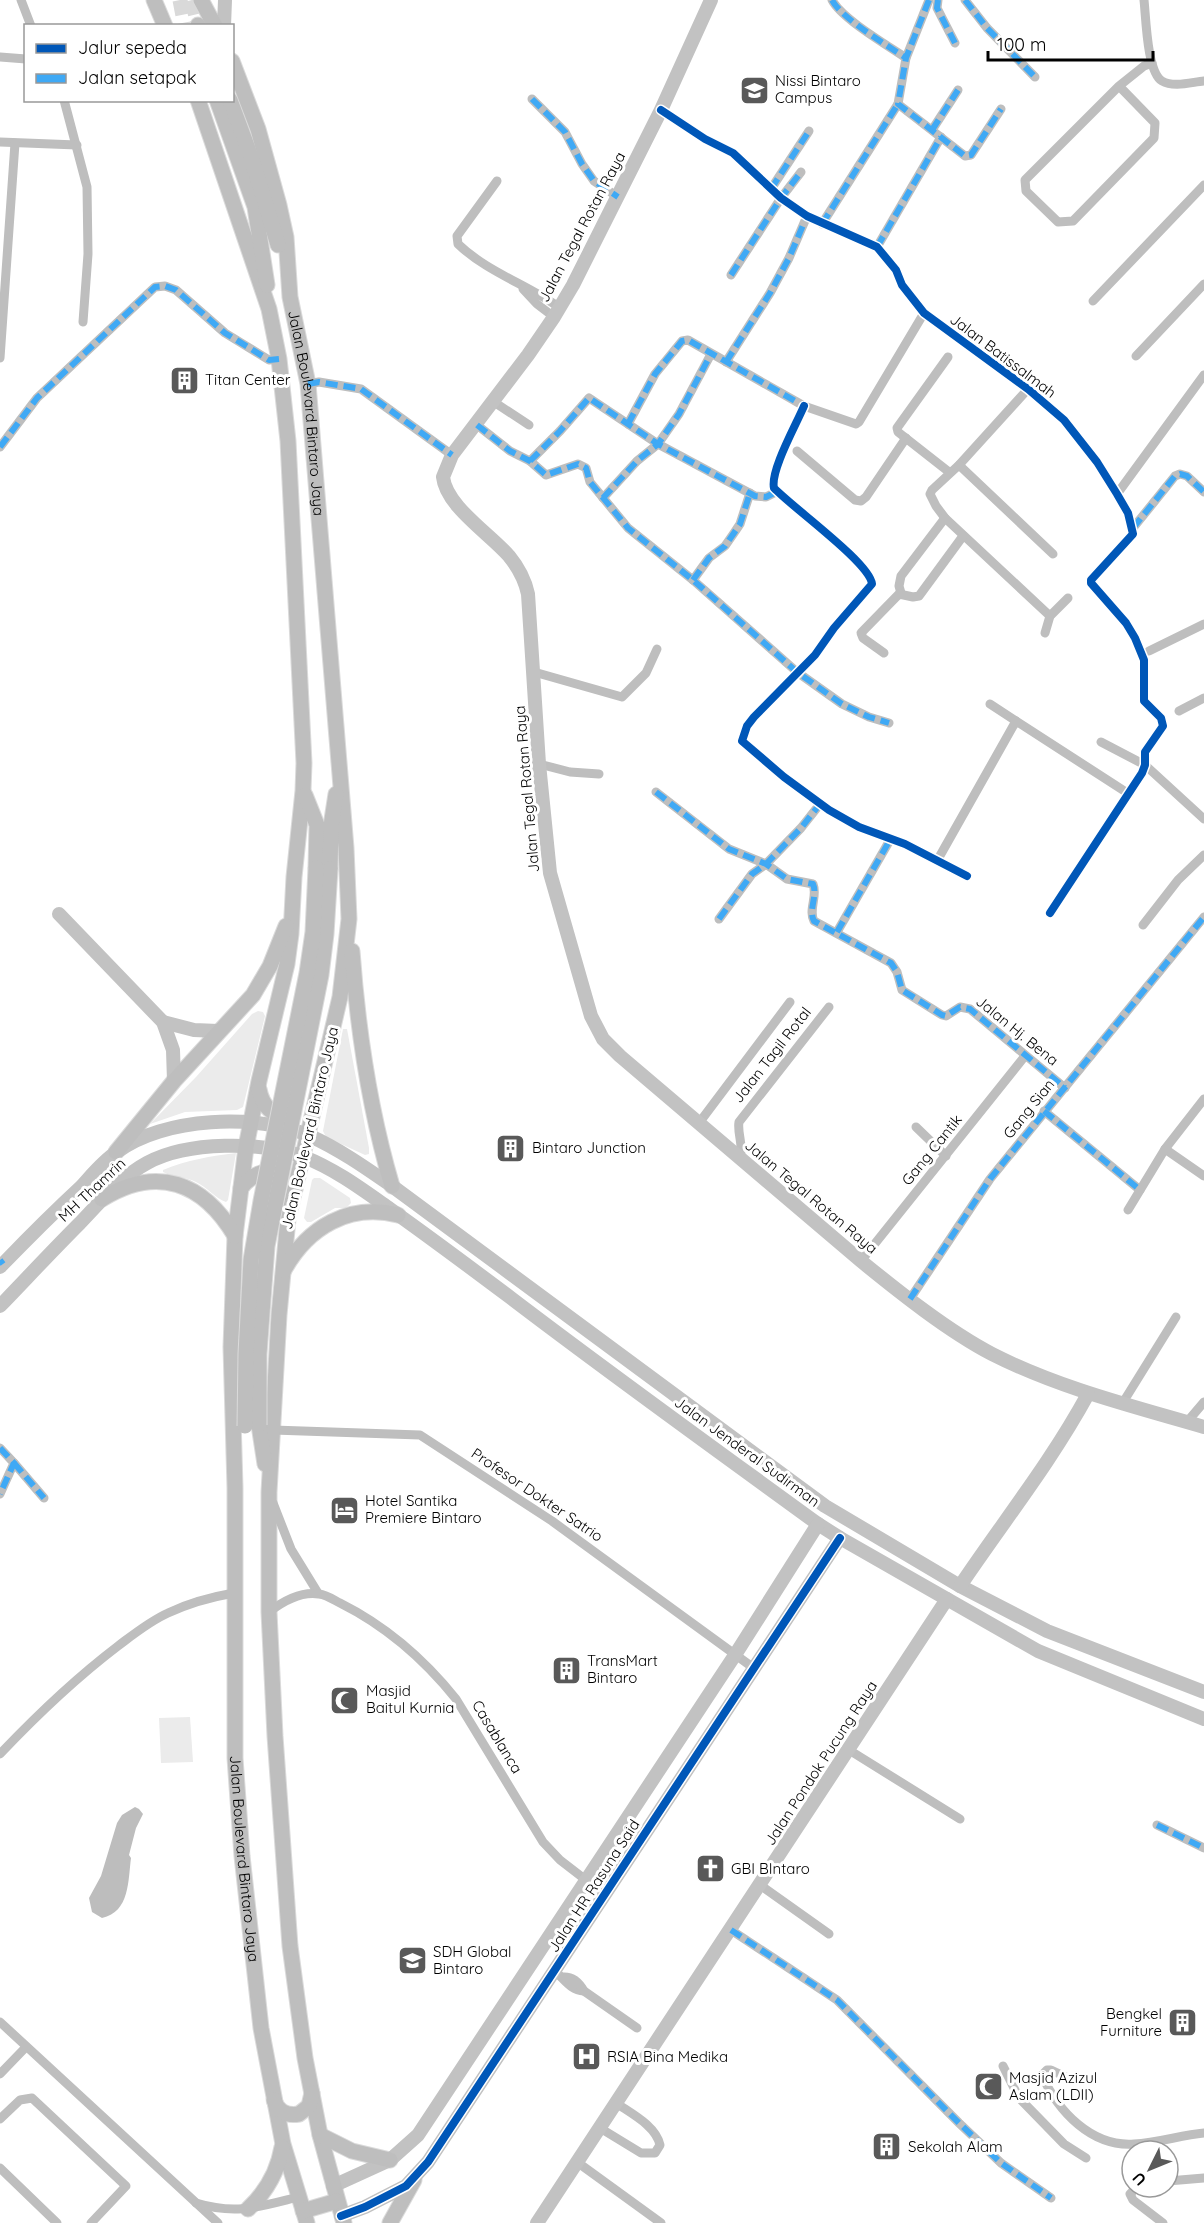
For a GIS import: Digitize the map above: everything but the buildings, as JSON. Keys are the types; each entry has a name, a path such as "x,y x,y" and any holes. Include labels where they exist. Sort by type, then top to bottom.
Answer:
{"main road":[{"path":"145,0 164,21"},
{"path":"154,0 164,21"},
{"path":"201,0 214,24"},
{"path":"224,24 225,0"},
{"name":"Jalan Tegal Rotan Raya","path":"711,0 661,110 557,312 494,402 452,455 443,477 450,498 510,557 525,583 528,594 539,764 550,873 557,906 596,1029 620,1056 861,1261 910,1299 989,1352 1023,1369 1088,1394 1204,1427"},
{"name":"Jalan Boulevard Bintaro Jaya","path":"234,66 258,129 279,205 286,237 290,297 308,384 346,848 349,919 340,998 288,1219 259,1427 235,1488"},
{"name":"Jalan Boulevard Bintaro Jaya","path":"199,102 269,309 279,359 288,441 295,551 304,742 303,791 287,964 246,1147 235,1236 231,1372 235,1488 234,1748 240,1843 261,2028 283,2144 303,2210"},
{"path":"218,102 255,207 266,271 269,309"},
{"path":"231,102 268,209 290,297"},
{"name":"Jalan Boulevard Bintaro Jaya","path":"339,771 307,974 251,1260 246,1354 269,1490 269,1612 274,1736 290,1946 300,2025 312,2093 320,2135 339,2206"},
{"name":"Jalan Boulevard Bintaro Jaya","path":"303,791 317,825 323,868"},
{"path":"116,1152 174,1081 253,995 265,976 291,911"},
{"path":"59,914 163,1022 173,1050 174,1081"},
{"path":"349,919 357,1026 373,1115 392,1186"},
{"path":"163,1022 194,1030 218,1032"},
{"path":"259,1081 261,1098 271,1112 278,1116 295,1118 307,1114 313,1108 317,1098"},
{"name":"MH Thamrin","path":"1,1264 116,1152 147,1134 176,1126 212,1122 272,1126 308,1136"},
{"name":"Jalan Jenderal Sudirman","path":"308,1136 365,1167 392,1186 825,1506 960,1586 1047,1631 1204,1692"},
{"name":"MH Thamrin","path":"0,1306 102,1199 124,1178 147,1162 173,1153 203,1148 268,1148 303,1157"},
{"name":"Jalan Jenderal Sudirman","path":"303,1157 359,1187 840,1538 1038,1652 1204,1719"},
{"path":"241,1188 252,1176 260,1172 277,1172 290,1178 294,1185 294,1193"},
{"path":"102,1199 121,1188 144,1181 177,1184 195,1191 210,1202 224,1218 235,1236"},
{"path":"282,1273 308,1237 332,1220 360,1212 379,1211 398,1215"},
{"path":"960,1586 1038,1478 1069,1430 1088,1394"},
{"path":"710,1445 720,1438 721,1430"},
{"path":"726,1457 730,1445 739,1442"},
{"name":"Jalan HR Rasuna Said","path":"339,2206 418,2135 735,1655 818,1524"},
{"name":"Jalan HR Rasuna Said","path":"339,2206 394,2193 414,2180 435,2153 496,2059 558,1975 604,1894 840,1538"},
{"path":"932,1570 954,1571 974,1564"},
{"path":"926,1587 934,1621"},
{"name":"Jalan Pondok Pucung Raya","path":"537,2223 947,1599"},
{"path":"477,2046 496,2059"},
{"path":"274,2100 278,2108 285,2113 299,2114 309,2106 312,2093"},
{"path":"320,2135 352,2151 390,2160"},
{"path":"248,2209 272,2179 283,2144"},
{"path":"390,2223 414,2180"},
{"path":"303,2210 339,2206"}],"street":[{"path":"21,0 31,24"},
{"path":"832,0 846,16 906,58"},
{"path":"822,224 898,104 906,58 929,0"},
{"path":"938,0 937,8 955,43"},
{"path":"965,0 987,28 1035,77"},
{"path":"1144,0 1155,74 1162,81 1172,84 1204,81"},
{"path":"0,57 24,59"},
{"path":"1119,86 1155,123 1154,138 1073,221 1058,222 1026,191 1025,180 1119,86 1143,66 1152,63"},
{"path":"932,130 958,90"},
{"path":"532,99 565,132 594,181 618,197"},
{"path":"65,102 87,187 88,254 83,322"},
{"path":"898,104 969,157 1001,109"},
{"name":"Jalan Batissalmah","path":"661,110 705,139 733,153 781,198 807,216 877,247 896,270 902,285 924,313 1028,389 1064,420 1097,462 1128,513 1133,528"},
{"path":"771,189 809,131"},
{"path":"877,247 941,137"},
{"path":"0,142 77,145"},
{"path":"0,358 15,144"},
{"path":"731,275 781,198 801,172"},
{"path":"497,181 456,239 462,248 520,285 542,295 557,312"},
{"path":"1093,301 1204,185"},
{"path":"726,362 770,293 789,258 807,216"},
{"path":"1136,356 1204,284"},
{"path":"0,447 38,398 155,287 165,286 176,290 225,333 269,360 279,359"},
{"path":"628,424 655,374 682,341 688,340 804,406 851,424 860,422 924,313"},
{"path":"603,498 637,461 658,444 680,414 711,354"},
{"path":"948,357 897,428 898,432 949,472"},
{"path":"1117,494 1204,375"},
{"path":"308,384 319,382 361,389 452,455"},
{"path":"1028,389 930,494 945,518 1050,616"},
{"path":"530,461 589,398 658,444 750,493 761,498 778,491"},
{"path":"494,402 530,425"},
{"path":"804,406 772,480 778,491 857,561 872,581 870,587 834,628 815,655 754,717 747,726 742,741 820,804 859,827 905,844 967,876"},
{"path":"477,424 510,451 530,461 546,476 578,464 586,468 590,482 628,528 693,580 797,672 842,704 869,717 890,723"},
{"path":"797,451 855,500 861,501 906,438"},
{"path":"959,465 1053,554"},
{"path":"1050,913 1129,794 1145,765 1145,752 1163,726 1163,722 1144,701 1144,660 1135,638 1126,623 1091,583 1091,580 1131,537 1133,528 1175,476 1180,474 1187,476 1204,492"},
{"path":"693,580 709,558 725,546 740,524 750,493"},
{"path":"901,593 899,585 901,576 945,518"},
{"path":"901,593 913,597 918,596 963,536"},
{"path":"884,653 863,638 861,633 901,593"},
{"path":"1045,633 1050,616 1068,598"},
{"path":"1149,651 1204,624"},
{"path":"534,672 622,697 646,673 657,649"},
{"path":"1179,711 1204,698"},
{"path":"990,704 1129,794"},
{"path":"937,861 1016,721"},
{"path":"1101,742 1145,765 1204,819"},
{"path":"539,764 570,772 599,774"},
{"name":"Jalan Hj. Bena","path":"656,792 729,849 766,864 787,879 813,884 815,889 812,918 815,922 891,963 903,991 942,1016 946,1016 960,1006 970,1009 1065,1088"},
{"path":"718,919 752,874 766,864 801,828 820,804"},
{"path":"837,932 890,840"},
{"path":"1143,926 1178,880 1204,855"},
{"name":"Gang Sian","path":"910,1299 990,1179 1204,916"},
{"path":"699,1124 790,1002"},
{"name":"Jalan Tagil Rotal","path":"740,1158 742,1148 739,1122 830,1007"},
{"name":"Gang Cantik","path":"861,1261 1025,1056"},
{"path":"1128,1210 1165,1149 1204,1099"},
{"path":"1044,1111 1140,1190"},
{"path":"916,1127 946,1156"},
{"path":"1165,1149 1204,1176"},
{"path":"1122,1404 1176,1317"},
{"path":"1187,1422 1204,1402"},
{"name":"Profesor Dokter Satrio","path":"259,1427 420,1434 560,1527 755,1669"},
{"path":"0,1448 44,1498"},
{"path":"0,1494 14,1464"},
{"path":"269,1490 291,1549 318,1593 286,1600 269,1612"},
{"path":"0,1754 26,1726 92,1666 142,1628 166,1614 209,1597 234,1593"},
{"name":"Casablanca","path":"318,1593 366,1616 396,1638 439,1677 456,1699 543,1842 560,1860 604,1894"},
{"path":"849,1750 960,1819"},
{"path":"1157,1825 1204,1848"},
{"path":"760,1885 829,1934"},
{"path":"731,1930 837,2000 1001,2163 1051,2198"},
{"path":"558,1975 565,1983 577,1991 584,1991 637,2028"},
{"path":"0,2037 4,2026 218,2223"},
{"path":"0,2074 26,2047"},
{"path":"1003,2066 1019,2098 1064,2144 1086,2158"},
{"path":"1065,2077 1051,2070 1047,2070 1042,2075 1046,2085 1066,2112 1084,2130 1101,2140 1136,2144 1204,2133"},
{"path":"2,2112 20,2100 32,2098 126,2186 91,2223"},
{"path":"600,2128 641,2153 655,2153 660,2145 658,2137 648,2126 616,2103"},
{"path":"577,2162 661,2223"},
{"path":"0,2168 57,2223"},
{"path":"1180,2180 1204,2178"},
{"path":"1133,2199 1163,2223"},
{"path":"194,2202 222,2209 303,2210"}],"shaded area":[{"path":"258,1011 263,1012 265,1016 243,1107 237,1110 185,1112 150,1124 252,1014"},
{"path":"343,1029 347,1029 369,1148 369,1154 365,1155 326,1137 323,1131"},
{"path":"236,1153 226,1202 196,1182 163,1172 163,1170 190,1161"},
{"path":"314,1178 320,1178 350,1198 351,1203 346,1208 335,1208 307,1222 304,1218"},
{"path":"190,1717 193,1762 161,1763 159,1718"},
{"path":"135,1807 143,1814 136,1828 129,1855 131,1858 126,1894 118,1909 102,1918 92,1912 89,1898 101,1876 117,1823 122,1815"}],"tunnel":[{"path":"180,0 185,24"},
{"path":"192,0 198,24"}],"marked path":[{"path":"832,0 855,23 906,58"},
{"path":"929,0 906,58 898,104 965,156 971,155 1001,109"},
{"path":"938,0 937,8 955,43"},
{"path":"965,0 987,28 1035,77"},
{"path":"932,130 958,90"},
{"path":"532,99 565,132 594,181 618,197"},
{"path":"822,224 898,104"},
{"path":"771,189 809,131"},
{"path":"877,247 941,137"},
{"path":"731,275 781,198 801,172"},
{"path":"726,362 770,293 789,258 807,216"},
{"path":"0,447 37,398 155,287 165,286 176,290 225,333 269,360 279,359"},
{"path":"628,424 655,374 682,341 688,340 804,406"},
{"path":"603,498 637,461 658,444 679,414 711,354"},
{"path":"308,384 319,382 361,389 452,455"},
{"path":"530,461 589,398 658,444 755,496 766,497 778,491"},
{"path":"477,425 510,451 530,461 546,475 578,464 586,468 590,482 628,528 693,580 797,672 842,704 869,717 889,723"},
{"path":"1133,528 1175,476 1180,474 1187,476 1204,492"},
{"path":"693,580 709,558 725,546 740,524 750,493"},
{"path":"656,792 729,849 766,864 787,879 813,884 812,917 814,921 891,963 897,972 902,990 942,1015 946,1016 960,1007 970,1009 1065,1088"},
{"path":"719,919 752,874 766,864 801,828 820,804"},
{"path":"837,932 890,840"},
{"path":"910,1299 990,1179 1204,917"},
{"path":"1044,1111 1140,1190"},
{"path":"0,1260 3,1264"},
{"path":"0,1448 14,1463 0,1494"},
{"path":"14,1463 44,1498"},
{"path":"1157,1825 1204,1848"},
{"path":"731,1930 837,2000 1001,2163 1051,2198"}],"cycle path":[{"path":"661,110 705,139 733,153 781,198 807,216 877,247 896,270 902,285 924,313 1028,389 1064,420 1097,462 1128,513 1133,534 1091,580 1091,583 1126,623 1135,638 1144,660 1144,701 1161,718 1163,726 1145,752 1145,765 1142,773 1050,913"},
{"path":"804,406 784,448 776,471 774,488 859,563 872,584 834,628 815,655 754,717 747,726 742,741 784,777 829,810 859,827 905,844 967,876"},
{"path":"341,2216 365,2207 406,2186 428,2162 840,1538"}],"place":[{"name":"Nissi Bintaro Campus","path":"754,90"},
{"name":"Titan Center","path":"184,380"},
{"name":"Bintaro Junction","path":"511,1148"},
{"name":"Hotel Santika Premiere Bintaro","path":"344,1510"},
{"name":"TransMart Bintaro","path":"566,1670"},
{"name":"Masjid Baitul Kurnia","path":"345,1700"},
{"name":"GBI BIntaro","path":"710,1869"},
{"name":"SDH Global Bintaro","path":"412,1961"},
{"name":"Bengkel Furniture","path":"1183,2023"},
{"name":"RSIA Bina Medika","path":"586,2057"},
{"name":"Masjid Azizul Aslam (LDII)","path":"988,2087"},
{"name":"Sekolah Alam","path":"887,2147"}]}
